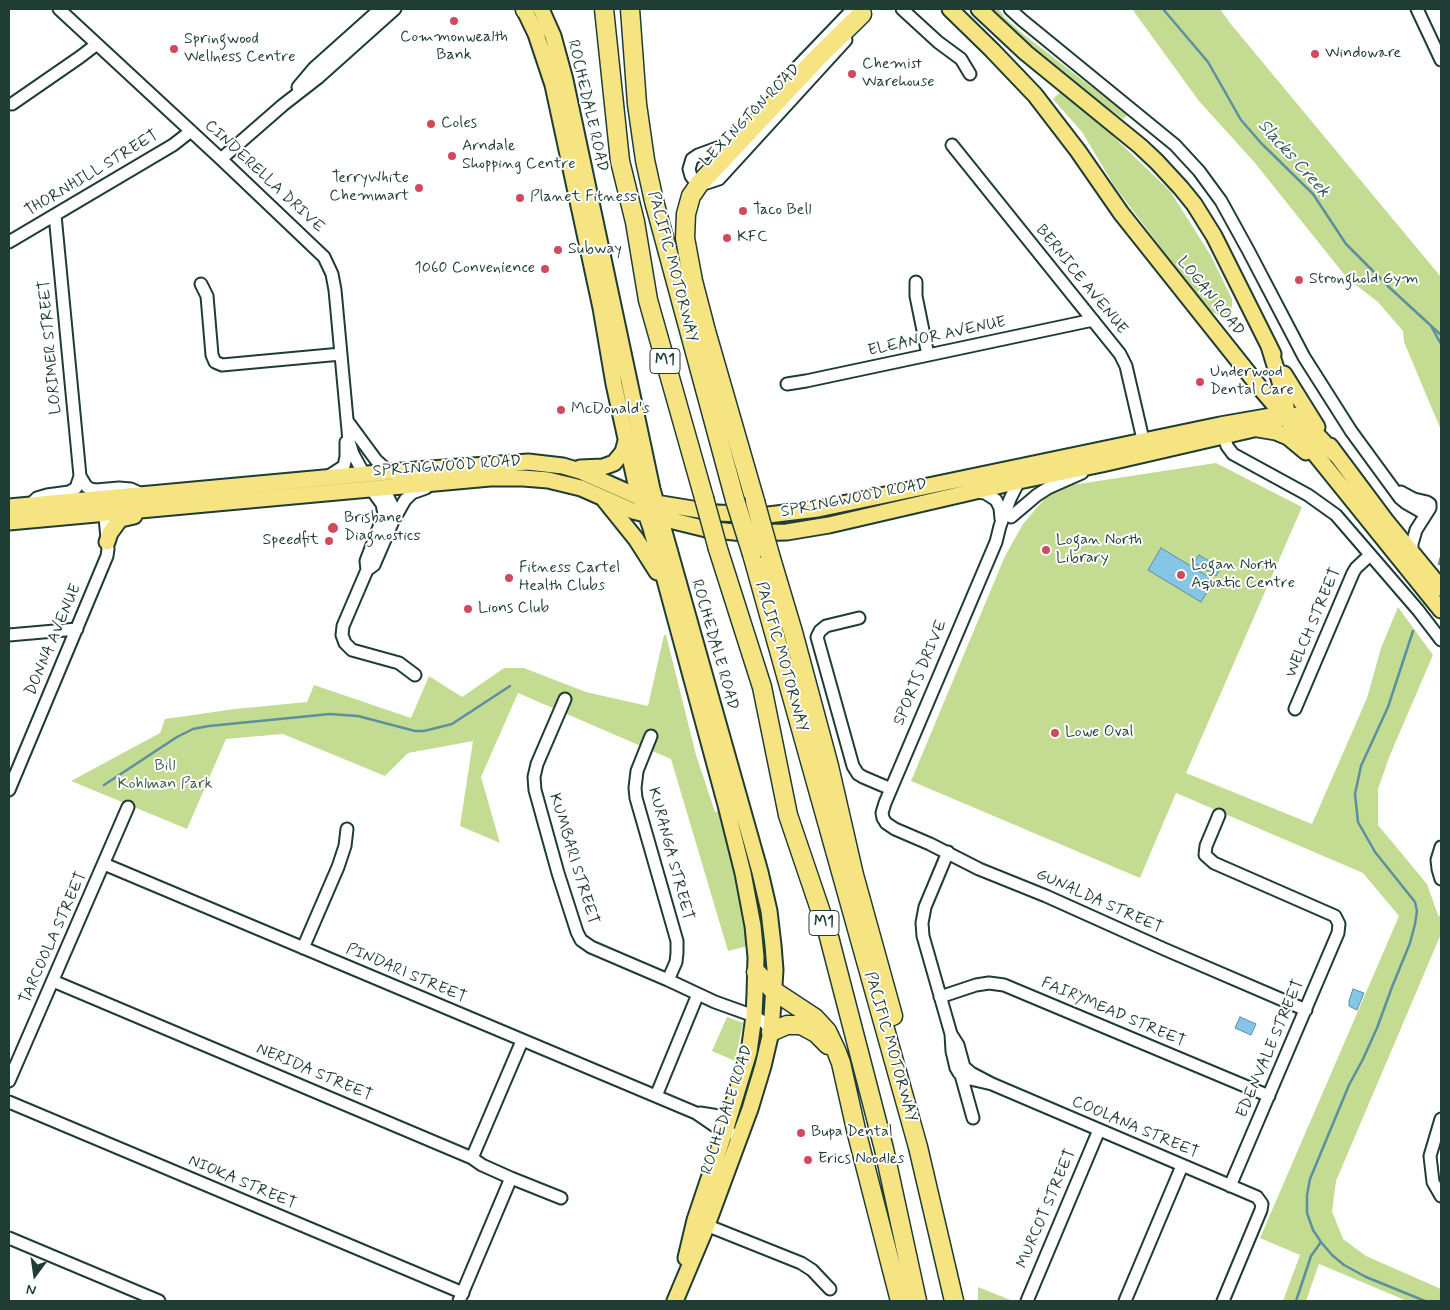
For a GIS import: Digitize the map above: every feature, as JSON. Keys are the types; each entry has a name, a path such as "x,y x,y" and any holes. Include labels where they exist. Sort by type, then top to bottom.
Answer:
{"highway":[{"name":"PACIFIC MOTORWAY","path":"604,9 620,161 635,222 648,300 718,549 762,687 788,815 830,943 884,1149 917,1301"},
{"name":"PACIFIC MOTORWAY","path":"630,9 637,104 645,160 654,202 735,500 752,554 918,1147 954,1301"},
{"path":"861,11 700,183 692,196 686,214 686,247 706,330 793,632 829,766 854,875 916,1098 961,1301"},
{"path":"756,972 774,991 815,1018 827,1031 836,1050 846,1080 900,1301"},
{"path":"771,1032 787,1025 803,1026 836,1050"}],"main road":[{"name":"ROCHEDALE ROAD","path":"529,9 553,85 602,308 614,384 636,484 670,557 712,701 767,904 774,955 774,991 771,1032 764,1066 740,1136 701,1223"},
{"name":"ROCHEDALE ROAD","path":"529,9 553,36 568,89 628,382 656,503 653,517 666,586 724,796 743,873 753,926 756,972 754,1016 749,1052 725,1131 690,1268 674,1301"},
{"name":"LOGAN ROAD","path":"950,9 1035,96 1078,151 1121,213 1441,610"},
{"name":"LOGAN ROAD","path":"979,9 1026,53 1140,146 1169,174 1194,204 1214,236 1290,385 1335,454 1441,588"},
{"path":"1269,346 1285,398 1284,414 1293,415 1303,420 1335,454"},
{"path":"1238,421 1254,412 1262,389"},
{"name":"SPRINGWOOD ROAD","path":"1222,430 1238,421 1284,414"},
{"name":"SPRINGWOOD ROAD","path":"9,507 29,505 104,506 152,509 490,478 523,478 566,483 633,511 653,517 716,531 762,533 829,525 971,492 1018,474 1095,450 1144,448 1222,430 1256,428 1271,424 1284,414"},
{"path":"1256,428 1276,432 1288,437 1335,478"},
{"path":"571,469 603,467 614,464 623,452 626,441"},
{"name":"SPRINGWOOD ROAD","path":"9,522 68,517 142,494 364,474 528,462 571,469 590,475 656,503 717,513 768,515 818,509 1018,474 1102,464 1119,460 1144,448"},
{"path":"1095,450 1121,452 1122,456 1119,460"},
{"path":"364,474 375,489"},
{"path":"602,497 636,539 666,586"},
{"path":"68,517 90,521 107,537 121,519 140,515 152,509"},
{"path":"670,557 674,541 680,533 691,530 716,531"}],"street":[{"name":"CINDERELLA DRIVE","path":"59,9 324,256 332,274 335,290 347,421"},
{"path":"283,106 314,68 380,9"},
{"path":"221,159 319,77 395,9"},
{"path":"902,9 933,38 961,60 970,74"},
{"path":"1010,9 1087,74 1170,140 1207,181 1248,250 1314,375 1351,432 1391,485 1407,496 1430,504 1430,508 1416,530 1412,552"},
{"path":"1417,9 1441,60"},
{"path":"12,104 97,44"},
{"name":"THORNHILL STREET","path":"9,242 173,145 191,131"},
{"name":"BERNICE AVENUE","path":"952,145 1120,354 1126,366 1144,448"},
{"name":"LORIMER STREET","path":"55,215 80,476"},
{"path":"916,282 916,296 928,355"},
{"path":"201,284 207,296 212,355 215,362 222,365 341,354"},
{"name":"ELEANOR AVENUE","path":"787,384 1093,320"},
{"path":"347,421 376,460 389,472"},
{"path":"347,421 350,445 364,474"},
{"path":"326,478 344,464 347,455 347,421"},
{"path":"1222,430 1229,449 1236,456 1308,495 1336,515 1441,640"},
{"name":"SPORTS DRIVE","path":"1010,517 1048,488 1102,464"},
{"name":"SPORTS DRIVE","path":"996,542 1003,532 1020,492 1018,474"},
{"name":"SPORTS DRIVE","path":"883,818 883,808 996,542 1018,474"},
{"path":"80,476 90,489 130,489 142,494"},
{"path":"29,505 37,498 69,492 76,488 80,476"},
{"path":"367,570 374,565 393,521 409,495 442,483"},
{"path":"375,489 388,497 392,505 393,521"},
{"path":"375,489 384,512 382,521 366,561 367,570 341,631 343,639 355,651 399,663 415,675"},
{"path":"971,492 985,493 996,500 1000,508 1000,526"},
{"name":"DONNA AVENUE","path":"9,790 11,777 77,629 107,556 104,506"},
{"name":"WELCH STREET","path":"1295,709 1352,573 1370,555"},
{"path":"858,618 826,626 817,637 853,766 858,774 891,789"},
{"path":"9,635 77,629"},
{"name":"KUMBARI STREET","path":"565,699 537,764 534,777 535,790 558,873 577,932 582,940 591,948 754,1016 765,1023 771,1032"},
{"name":"KURANGA STREET","path":"651,736 637,771 634,788 677,941 678,953 676,962 668,980"},
{"name":"TARCOOLA STREET","path":"9,1081 128,807"},
{"name":"EDENVALE STREET","path":"1218,815 1206,846 1205,856 1214,863 1335,916 1339,924 1338,933 1306,1010 1230,1186"},
{"name":"GUNALDA STREET","path":"883,818 886,823 895,828 948,852 979,869 1046,896 1306,1010"},
{"path":"303,948 338,867 345,846 346,829"},
{"path":"1440,874 1437,860 1441,846"},
{"path":"948,852 925,907 922,923 923,936 951,1034 956,1068 964,1072 967,1096 973,1118"},
{"name":"PINDARI STREET","path":"104,864 696,1113 715,1126 740,1136"},
{"name":"NERIDA STREET","path":"53,981 472,1158 482,1165 561,1198"},
{"name":"FAIRYMEAD STREET","path":"940,996 976,985 990,983 1004,985 1269,1096"},
{"path":"656,1096 698,994"},
{"path":"472,1158 522,1041"},
{"name":"COOLANA STREET","path":"964,1072 965,1078 992,1084"},
{"name":"COOLANA STREET","path":"964,1072 1257,1197 1262,1204 1259,1218 1223,1301"},
{"path":"967,1096 971,1084 976,1080"},
{"name":"NIOKA STREET","path":"9,1102 461,1297"},
{"name":"PINDARI STREET","path":"696,1113 719,1116 732,1108"},
{"path":"1441,1119 1430,1156 1433,1182 1441,1196"},
{"name":"MURCOT STREET","path":"1027,1301 1098,1130"},
{"path":"1125,1301 1182,1166"},
{"path":"461,1297 511,1178"},
{"path":"701,1223 801,1263 812,1270 830,1288"},
{"path":"9,1238 159,1301"}],"green space":[{"path":"989,9 999,9 1005,18 1023,34 1128,115 1123,119 1037,54"},
{"path":"1132,9 1220,9 1441,277 1441,430 1404,342 1403,331 1378,302 1347,278 1255,163 1199,101"},
{"path":"1060,92 1096,120 1170,191 1210,254 1232,299 1232,307 1227,314 1220,316 1212,312 1203,303 1115,187 1082,132 1053,99"},
{"path":"1216,463 1302,507 1186,773 1312,824 1367,698 1381,648 1398,607 1433,655 1390,755 1378,789 1378,825 1427,884 1438,915 1441,917 1441,934 1336,1181 1332,1211 1343,1239 1366,1256 1441,1289 1441,1301 1407,1301 1319,1264 1306,1301 1283,1301 1300,1255 1260,1238 1399,916 1363,873 1176,793 1140,878 911,781 1005,556 1023,524 1046,497 1065,486"},
{"name":"Bill Kohlman Park","path":"664,635 666,635 696,755 715,812 720,811 741,892 748,946 728,951 671,759 518,693 481,777 500,843 460,826 473,741 408,753 385,776 283,734 226,739 187,829 71,781 160,733 165,719 235,709 307,702 314,685 411,718 429,676 462,697 504,668 524,668 586,692 648,706"},
{"path":"727,1017 743,1023 735,1061 712,1051"},
{"path":"978,1287 1013,1301 978,1301"}],"water":[{"name":"Logan North Aquatic Centre","path":"1161,548 1214,580 1201,602 1148,570"},
{"path":"1199,555 1221,568 1216,576 1194,563"},
{"path":"1353,989 1364,993 1357,1010 1349,1006"},
{"path":"1240,1017 1256,1024 1251,1035 1235,1028"}],"waterway":[{"name":"Slacks Creek","path":"1163,9 1208,62 1241,120 1261,143 1313,194 1346,244 1441,335"},
{"name":"Slacks Creek","path":"1431,326 1441,344"},
{"path":"1439,564 1441,557"},
{"path":"1413,631 1388,707 1361,766 1355,794 1358,822 1375,852 1415,902 1417,911 1415,924 1410,943 1377,1028 1349,1085 1310,1179 1307,1195 1307,1213 1313,1230 1321,1242 1344,1265 1366,1277 1425,1301"},
{"path":"104,785 177,737 193,729 330,714 358,716 415,731 424,731 452,724 510,686"},
{"path":"1296,1301 1311,1256 1321,1242"}],"place":[{"name":"Commonwealth Bank","path":"454,21"},
{"name":"Springwood Wellness Centre","path":"174,49"},
{"name":"Windoware","path":"1315,54"},
{"name":"Chemist Warehouse","path":"852,74"},
{"name":"Coles","path":"431,124"},
{"name":"Arndale Shopping Centre","path":"452,156"},
{"name":"TerryWhite Chemmart","path":"419,188"},
{"name":"Planet Fitness","path":"520,198"},
{"name":"Taco Bell","path":"743,211"},
{"name":"KFC","path":"727,238"},
{"name":"Subway","path":"558,250"},
{"name":"1060 Convenience","path":"545,269"},
{"name":"Stronghold Gym","path":"1299,280"},
{"name":"Underwood Dental Care","path":"1200,382"},
{"name":"McDonald's","path":"561,410"},
{"name":"Brisbane Diagnostics","path":"333,528"},
{"name":"Speedfit","path":"329,541"},
{"name":"Logan North Library","path":"1046,550"},
{"name":"Logan North Aquatic Centre","path":"1181,575"},
{"name":"Fitness Cartel Health Clubs","path":"509,578"},
{"name":"Lions Club","path":"468,609"},
{"name":"Lowe Oval","path":"1055,733"},
{"name":"Bupa Dental","path":"801,1133"},
{"name":"Erics Noodles","path":"808,1160"}]}
